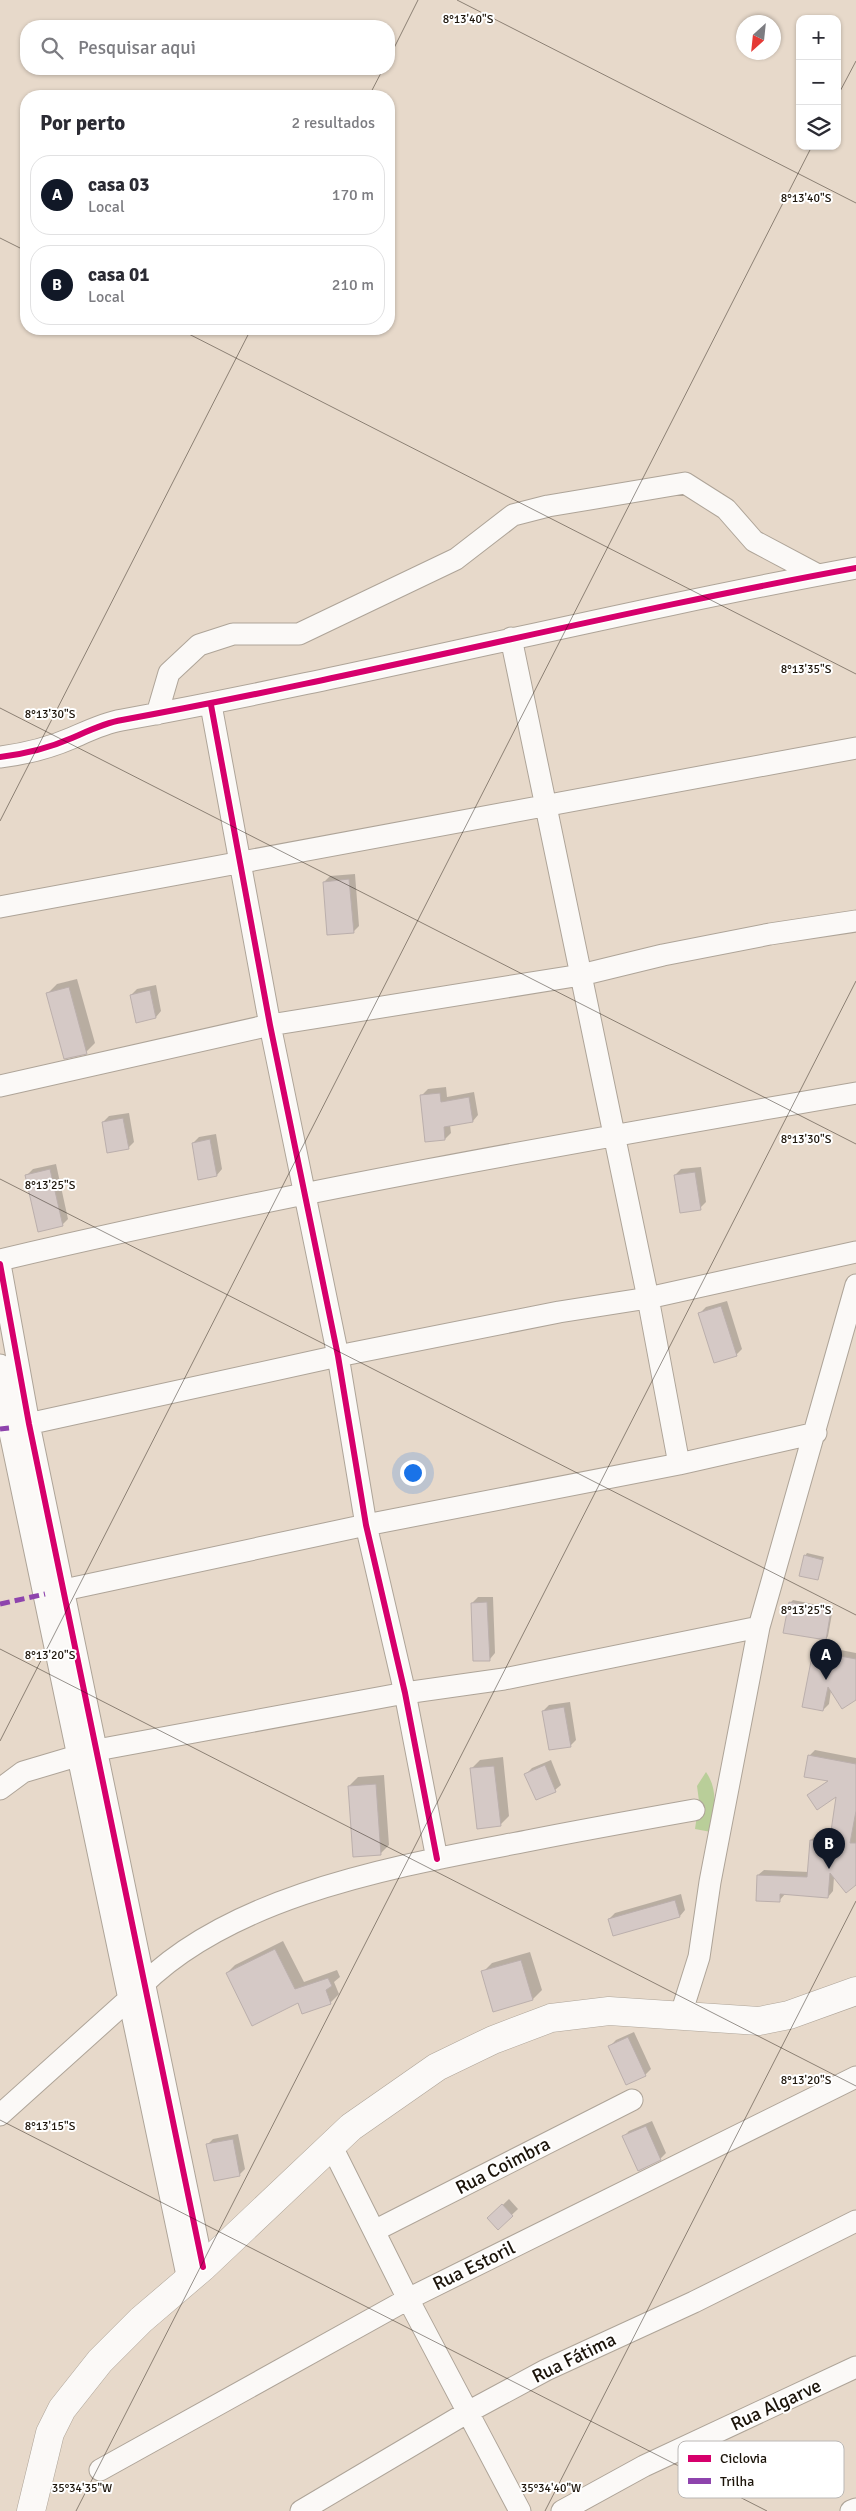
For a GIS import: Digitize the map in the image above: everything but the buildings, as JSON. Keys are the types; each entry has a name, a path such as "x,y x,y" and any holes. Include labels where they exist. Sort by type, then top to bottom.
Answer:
{"main road":[{"path":"31,2511 50,2433 62,2409 100,2361 141,2320 195,2273 331,2145 376,2108 438,2067 468,2052 551,2018 609,2010 681,2014 714,2019 773,2019 806,2010 856,1991"}],"street":[{"path":"157,714 169,672 199,645 233,634 300,634 456,559 513,515 548,506 685,483 726,509 754,541 818,575"},
{"path":"0,757 24,754 42,749 118,721 210,705 511,638 856,568"},
{"path":"511,638 648,1298 679,1464"},
{"path":"210,705 270,1025 338,1356 366,1525 405,1693 437,1859"},
{"path":"0,907 856,748"},
{"path":"0,1086 270,1025 581,976 662,955 856,921"},
{"path":"195,2273 19,1426 0,1262 139,1227 305,1192 613,1135 856,1093"},
{"path":"19,1426 338,1356 559,1312 648,1298 856,1252"},
{"path":"681,2014 699,1957 712,1872 759,1627 786,1527 816,1433 856,1285"},
{"path":"0,1365 19,1426"},
{"path":"54,1593 366,1525 679,1464 816,1433"},
{"path":"0,1788 23,1772 88,1753 405,1693 504,1679 759,1627"},
{"path":"0,2115 136,1991 201,1940 275,1905 340,1881 437,1859 588,1828 694,1810"},
{"name":"Rua Estoril","path":"100,2470 408,2299 856,2076"},
{"name":"Rua Coimbra","path":"374,2231 632,2100"},
{"path":"331,2145 408,2299 520,2511"},
{"name":"Rua Fátima","path":"302,2511 468,2412 546,2370 669,2314 856,2221"},
{"name":"Rua Algarve","path":"698,2441 856,2367"},
{"name":"Rua Algarve","path":"562,2511 644,2466 678,2450"},
{"path":"851,2511 856,2508"}],"green space":[{"path":"706,1772 713,1786 714,1793 711,1832 695,1829 699,1801 697,1786"}],"marked path":[{"path":"0,1429 9,1428"},
{"path":"0,1604 45,1594"}],"cycle path":[{"path":"0,757 46,748 115,721 306,684 672,604 856,568"},
{"path":"211,705 270,1025 338,1356 366,1525 405,1693 437,1859"},
{"path":"0,1264 29,1424 203,2267"}],"place":[{"name":"casa 03","path":"826,1680"},
{"name":"casa 01","path":"829,1869"}]}
